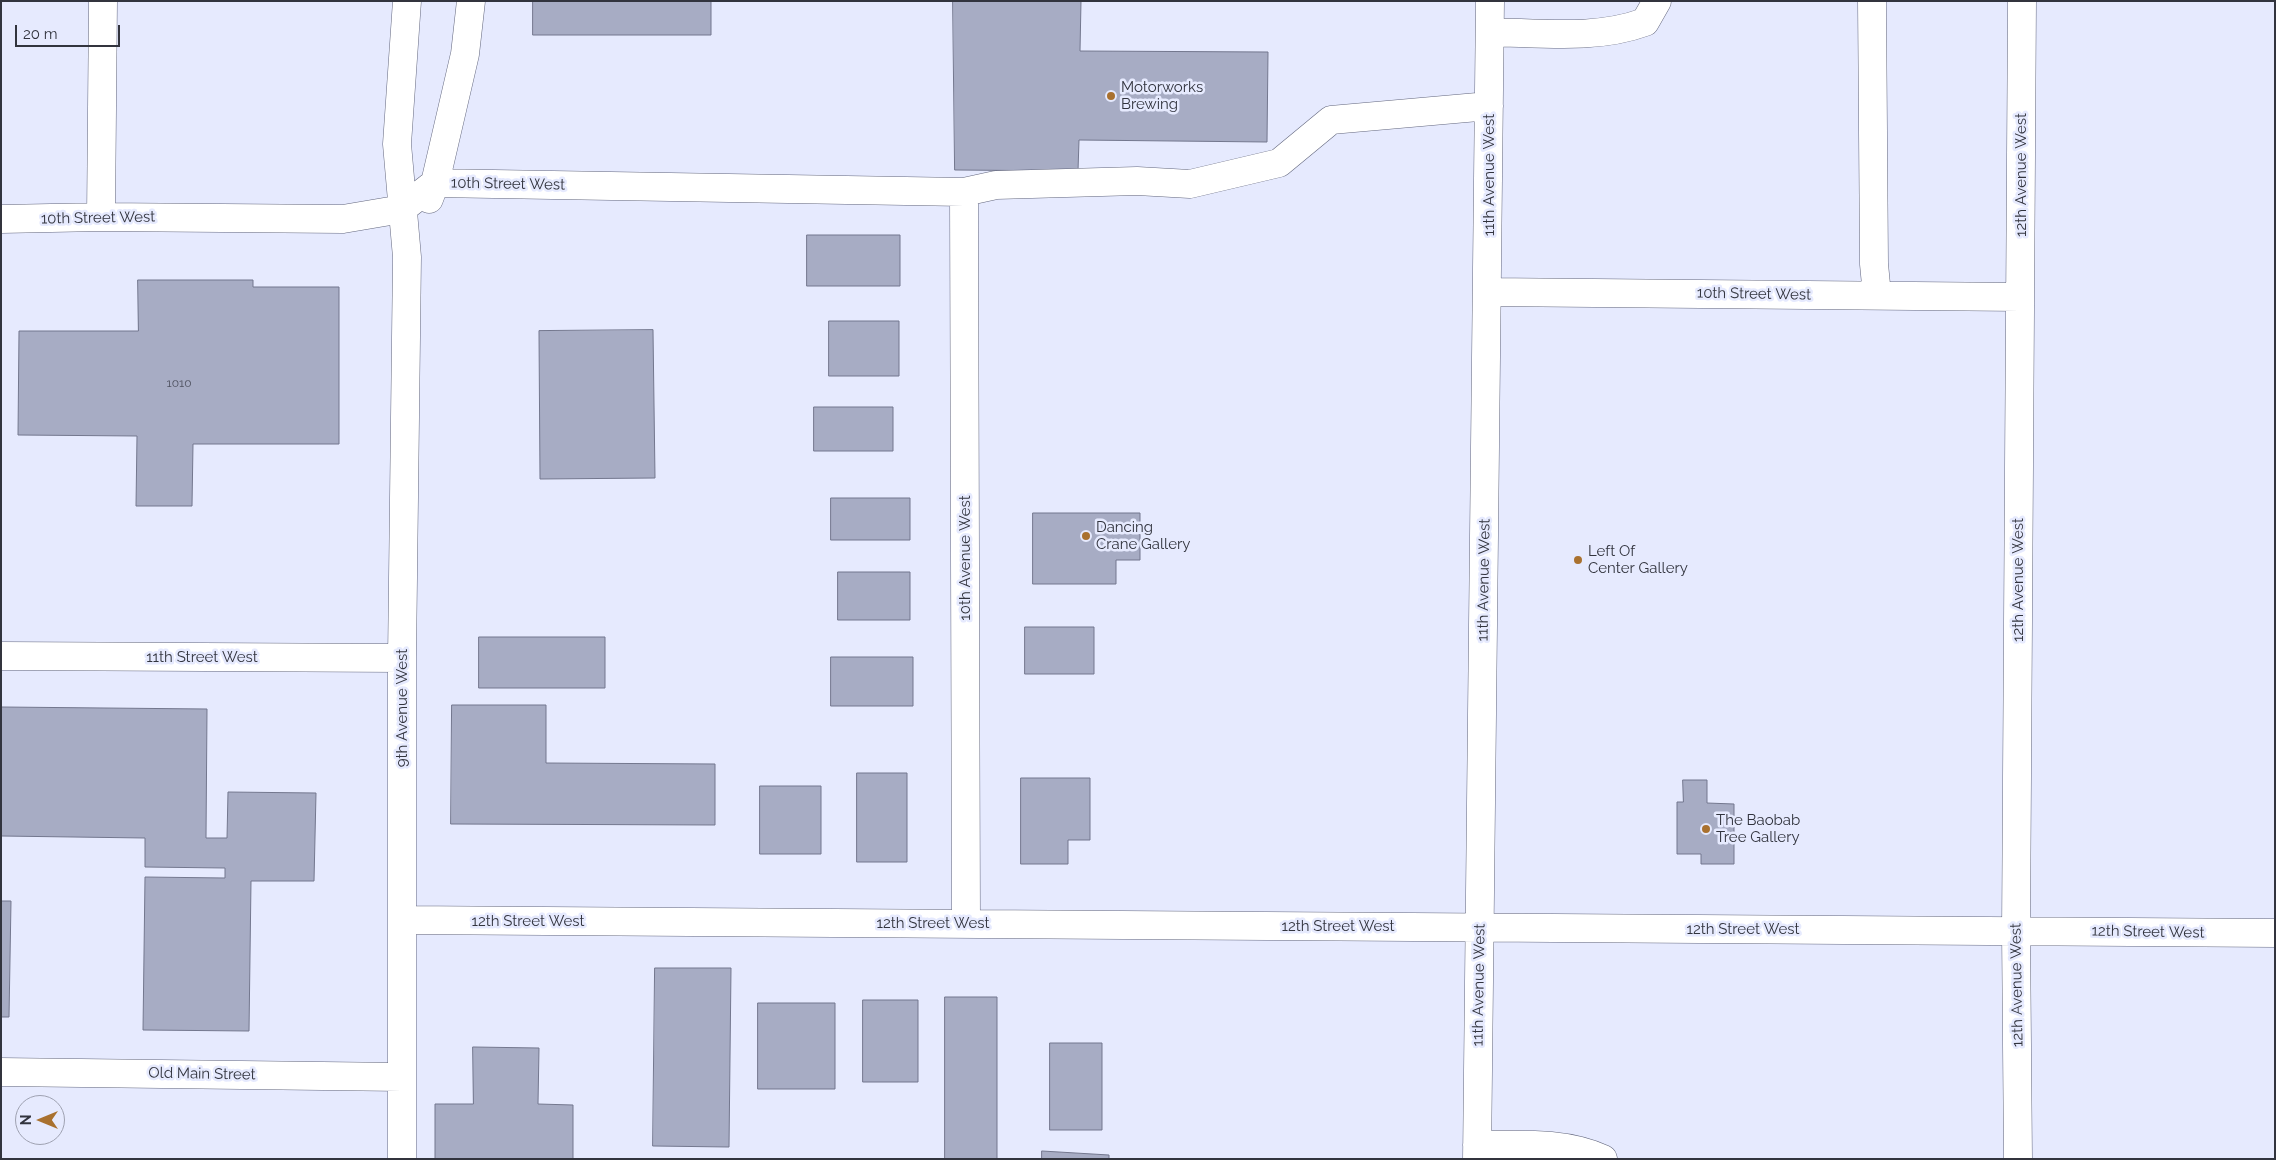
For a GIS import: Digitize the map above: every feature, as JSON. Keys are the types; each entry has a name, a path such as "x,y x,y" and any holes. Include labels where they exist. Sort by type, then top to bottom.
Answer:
{"street":[{"path":"101,217 103,1"},
{"path":"407,1 397,144 407,257"},
{"path":"407,257 435,183 463,68 471,1"},
{"name":"11th Avenue West","path":"1477,1152 1490,1"},
{"path":"1490,32 1600,34 1623,30 1645,22 1657,1"},
{"path":"1872,1 1874,264 1876,295"},
{"name":"12th Avenue West","path":"2018,1159 2016,931 2022,1"},
{"name":"10th Street West","path":"1,219 101,217 343,219 402,209 435,183 964,192 996,185 1137,181 1190,184 1279,163 1331,120 1489,106"},
{"name":"10th Avenue West","path":"964,192 966,923"},
{"name":"9th Avenue West","path":"402,1159 402,658 407,257"},
{"name":"10th Street West","path":"1488,292 2020,297"},
{"name":"11th Street West","path":"1,656 402,658"},
{"name":"12th Street West","path":"402,920 1480,926 2275,934"},
{"name":"Old Main Street","path":"1,1072 402,1077"},
{"path":"1477,1152 1557,1146 1589,1152 1603,1159"}],"building":[{"path":"533,1 711,1 711,35 533,35"},
{"name":"Motorworks Brewing","path":"953,1 1081,1 1080,51 1268,52 1267,142 1079,140 1078,171 955,170"},
{"path":"807,235 900,235 900,286 807,286"},
{"path":"138,280 253,280 253,287 339,287 339,444 193,444 192,506 136,506 137,436 18,435 19,331 138,331"},
{"path":"829,321 899,321 899,376 829,376"},
{"path":"653,330 655,478 540,479 539,331"},
{"path":"814,407 893,407 893,451 814,451"},
{"path":"831,498 910,498 910,540 831,540"},
{"name":"Dancing Crane Gallery","path":"1033,513 1140,513 1140,560 1116,560 1116,584 1033,584"},
{"path":"838,572 910,572 910,620 838,620"},
{"path":"1025,627 1094,627 1094,674 1025,674"},
{"path":"479,637 605,637 605,688 479,688"},
{"path":"831,657 913,657 913,706 831,706"},
{"path":"452,705 546,705 546,763 715,764 715,825 451,824"},
{"path":"1,707 207,709 206,838 227,838 228,792 316,793 314,881 251,881 249,1031 143,1030 145,877 225,878 225,868 145,867 145,838 1,836"},
{"path":"857,773 907,773 907,862 857,862"},
{"path":"1021,778 1090,778 1090,840 1068,840 1068,864 1021,864"},
{"name":"The Baobab Tree Gallery","path":"1683,780 1707,780 1707,803 1734,804 1734,864 1701,864 1701,854 1677,854 1677,802 1683,802"},
{"path":"760,786 821,786 821,854 760,854"},
{"path":"1,901 11,901 9,1017 1,1017"},
{"path":"655,968 731,968 729,1147 653,1146"},
{"path":"945,997 997,997 997,1159 945,1159"},
{"path":"863,1000 918,1000 918,1082 863,1082"},
{"path":"758,1003 835,1003 835,1089 758,1089"},
{"path":"1050,1043 1102,1043 1102,1130 1050,1130"},
{"path":"473,1047 539,1048 538,1104 573,1105 573,1159 435,1159 435,1104 473,1104"},
{"path":"1042,1151 1109,1155 1109,1159 1042,1159"}],"place":[{"name":"Motorworks Brewing","path":"1111,96"},
{"name":"Dancing Crane Gallery","path":"1086,536"},
{"name":"Left Of Center Gallery","path":"1578,560"},
{"name":"The Baobab Tree Gallery","path":"1706,829"}]}
